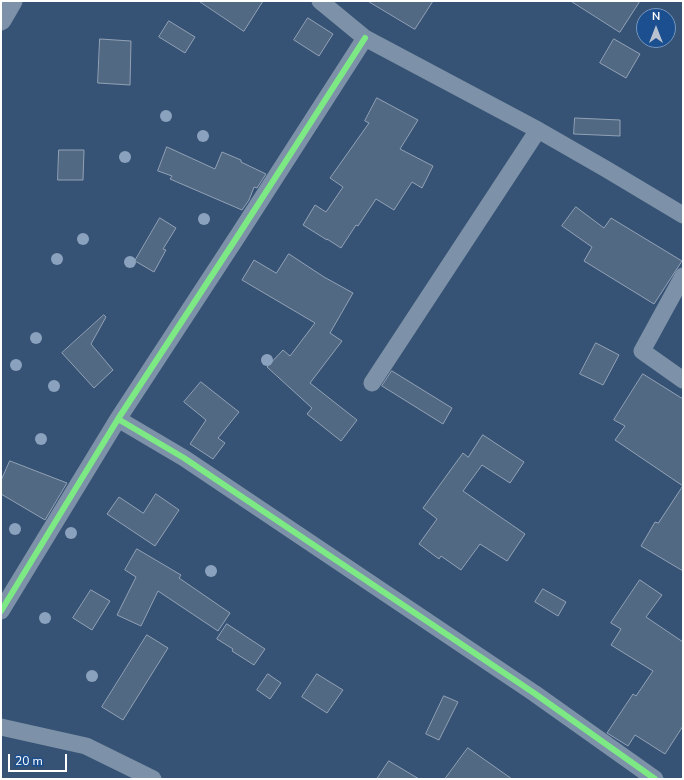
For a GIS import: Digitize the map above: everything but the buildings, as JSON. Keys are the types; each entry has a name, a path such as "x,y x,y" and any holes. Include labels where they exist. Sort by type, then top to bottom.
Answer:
{"street":[{"path":"1,20 12,1"},
{"path":"320,1 365,38 538,130 683,215"},
{"path":"1,611 118,419 365,38"},
{"path":"372,382 538,130"},
{"path":"683,276 642,351 683,380"},
{"path":"118,419 198,467 534,693 655,779"},
{"path":"1,727 86,746 153,779"}],"cycle path":[{"path":"1,611 118,419 365,38"},
{"path":"118,419 184,458 534,693 655,779"}]}
